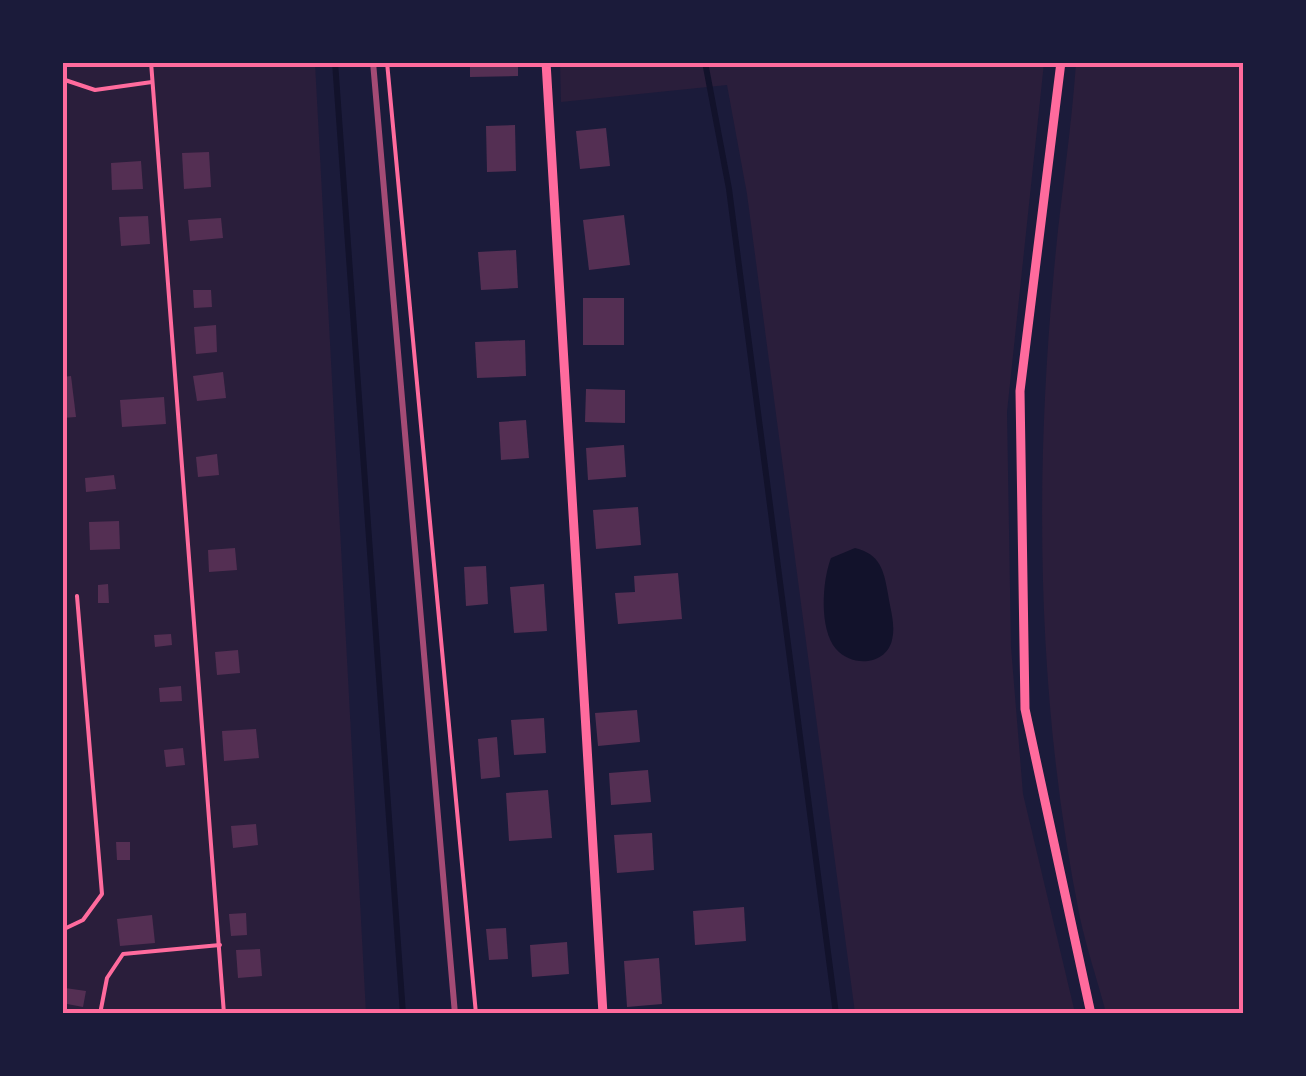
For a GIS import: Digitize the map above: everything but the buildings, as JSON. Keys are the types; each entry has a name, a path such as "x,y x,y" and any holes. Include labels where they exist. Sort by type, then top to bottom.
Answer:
{"street":[{"path":"546,62 603,1014"},
{"path":"1061,62 1020,391 1025,709 1091,1014"}],"lane":[{"path":"151,62 224,1014"},
{"path":"62,79 96,90 152,82"},
{"path":"62,930 84,920 102,894 77,596"},
{"path":"100,1014 108,978 124,954 220,945"}],"path":[{"path":"387,62 476,1014"}],"shaded area":[{"path":"62,63 315,63 366,1013 63,1013"},
{"path":"560,63 1044,63 1007,412 1011,647 1023,794 1075,1013 855,1013 747,194 727,85 561,102"},
{"path":"1076,63 1243,63 1243,1013 1106,1013 1080,918 1066,840 1048,681 1043,441 1056,254"},
{"path":"855,548 870,554 879,564 893,623 888,649 867,661 850,659 836,649 825,617 824,592 831,558"}],"waterway":[{"path":"335,62 403,1014"},
{"path":"705,62 729,189 836,1014"}],"railway":[{"path":"373,62 455,1014"}]}
